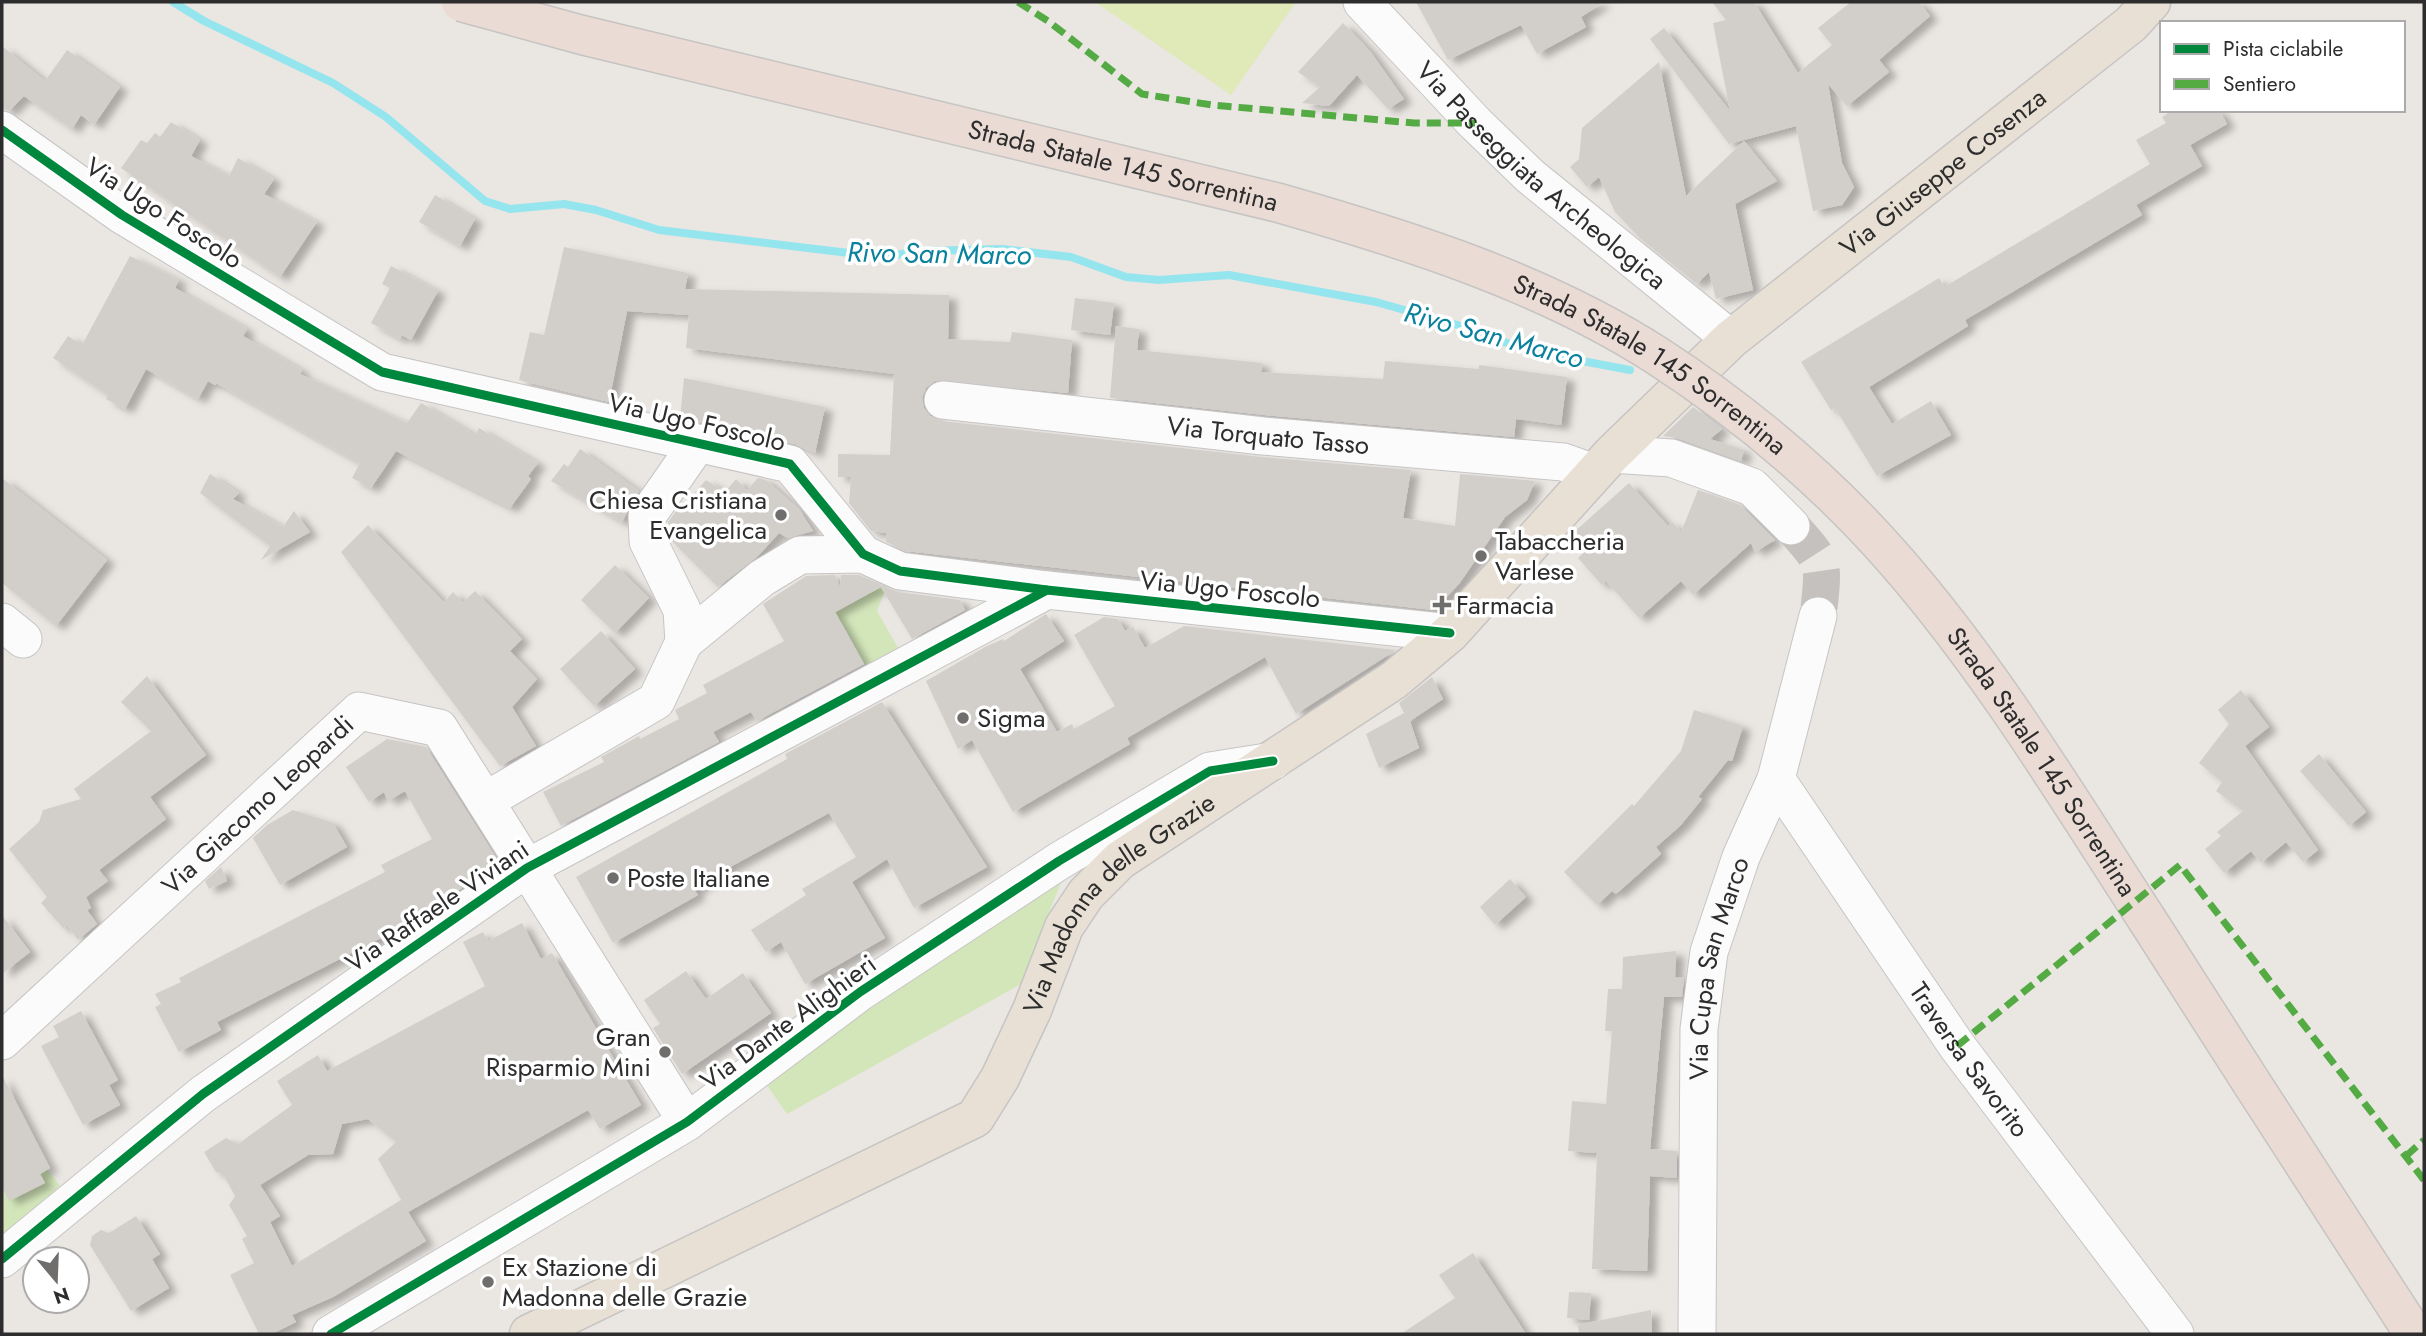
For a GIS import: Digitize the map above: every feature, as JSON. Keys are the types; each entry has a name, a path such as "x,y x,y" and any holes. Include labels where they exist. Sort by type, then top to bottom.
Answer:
{"highway":[{"name":"Strada Statale 145 Sorrentina","path":"461,2 608,42 1279,203 1378,231 1477,267 1564,304 1654,354 1744,418 1825,487 1894,559 1947,623 2040,754 2414,1334"}],"main road":[{"name":"Via Giuseppe Cosenza","path":"1731,339 2131,23 2151,2"},
{"name":"Via Madonna delle Grazie","path":"529,1334 975,1118 999,1078 1032,1010 1064,928 1086,894 1120,860 1394,680 1450,633 1603,463 1731,339"}],"street":[{"name":"Via Passeggiata Archeologica","path":"1362,2 1457,104 1531,176 1731,339"},
{"name":"Via Ugo Foscolo","path":"2,130 122,215 382,372 790,464 863,554 900,571 1047,590 1450,633"},
{"name":"Via Torquato Tasso","path":"943,400 1263,436 1563,462 1603,463"},
{"name":"Via Ugo Foscolo","path":"684,642 682,610 648,541 647,516 698,443"},
{"path":"1603,463 1671,458 1752,487 1791,526"},
{"path":"485,801 656,701 684,642 762,578 800,555 863,554"},
{"name":"Via Raffaele Viviani","path":"2,1259 203,1094 527,868 1047,590"},
{"name":"Via Cupa San Marco","path":"1697,1334 1699,1029 1709,952 1741,857 1776,779 1818,616"},
{"name":"Via Giacomo Leopardi","path":"2,1041 359,711 439,728 687,1122"},
{"name":"Via Dante Alighieri","path":"331,1334 687,1122 860,992 1059,862 1210,771 1273,761"},
{"name":"Traversa Savorito","path":"1776,779 1957,1046 2175,1334"}],"green space":[{"path":"1095,2 1296,2 1231,95"},
{"path":"888,583 877,611 905,660 872,679 843,625 802,647 795,635"},
{"path":"1065,872 1021,984 787,1114 766,1084 901,981"},
{"path":"2,1109 60,1186 2,1235"}],"building":[{"path":"1416,2 1604,2 1581,17 1586,27 1537,54 1521,25 1448,60"},
{"path":"1712,2 1754,2 1798,73 1832,45 1818,28 1851,2 1919,2 1930,16 1879,60 1889,72 1847,106 1828,84 1842,163 1854,187 1842,205 1813,211 1796,126 1729,144 1650,39 1664,28 1730,111 1713,23 1726,20"},
{"path":"1343,23 1370,51 1404,99 1388,109 1357,75 1329,106 1302,103 1320,87 1298,72"},
{"path":"2,46 45,81 67,50 120,87 94,125 81,115 72,129 24,96 9,111 2,109"},
{"path":"1659,62 1686,196 1744,141 1777,181 1735,204 1753,290 1716,299 1709,272 1697,284 1641,239 1615,212 1599,177 1587,187 1570,167 1579,159 1582,128"},
{"path":"2170,112 2220,112 2227,124 2190,145 2202,166 2136,205 2142,215 1965,320 1968,326 1869,387 1892,424 1931,401 1951,435 1877,476 1835,408 1831,410 1801,362 1939,278 1944,287 2150,164 2136,140 2166,123 2162,117"},
{"path":"171,122 200,140 191,156 229,176 238,158 274,179 264,194 317,222 280,277 121,168 141,140 147,143 155,133 160,137"},
{"path":"435,195 475,219 460,246 419,222"},
{"path":"564,247 688,273 685,289 949,295 948,339 1010,342 1012,332 1072,340 1068,393 935,381 926,388 922,398 924,408 930,416 941,421 1261,457 1411,470 1403,518 1455,526 1460,474 1535,481 1527,500 1505,517 1459,584 1434,610 906,551 886,542 887,533 871,531 849,503 851,477 838,477 838,454 890,455 894,374 686,348 689,315 627,311 609,402 519,380 530,332 544,335"},
{"path":"130,256 179,280 175,288 247,329 243,336 302,370 300,374 407,423 421,403 475,435 479,428 538,463 528,476 531,479 510,508 396,451 371,488 352,478 360,463 216,383 215,385 208,381 198,399 146,369 125,409 106,399 108,395 53,358 68,336 82,345"},
{"path":"391,266 438,291 411,340 402,335 400,339 371,323 390,288 382,284"},
{"path":"1075,298 1114,303 1110,335 1071,330"},
{"path":"1116,326 1139,329 1137,350 1262,363 1261,372 1383,379 1385,361 1479,369 1479,365 1567,377 1561,425 1516,419 1514,437 1110,398"},
{"path":"684,378 825,407 815,453 795,444 680,418"},
{"path":"1693,407 1722,429 1710,439 1744,450 1741,461 1678,438 1663,436"},
{"path":"580,449 639,491 622,522 551,481 564,464 568,467"},
{"path":"210,474 239,493 233,499 283,527 294,511 310,532 261,560 270,546 200,493"},
{"path":"2,478 107,560 56,626 2,583"},
{"path":"758,478 766,480 799,509 813,531 788,538 779,533 757,557 718,587 671,540 668,522 681,504 683,506 706,480 725,492 736,479 747,490"},
{"path":"1629,483 1668,526 1672,522 1681,532 1698,490 1740,505 1775,540 1755,552 1751,543 1693,595 1681,581 1639,618 1606,581 1602,585 1578,558 1588,548 1574,532"},
{"path":"368,525 444,602 453,592 463,602 475,591 522,639 510,651 537,679 512,707 536,746 500,766 341,552"},
{"path":"615,565 649,598 615,633 581,600"},
{"path":"835,575 840,587 841,575 859,575 897,592 960,600 965,610 912,639 881,587 835,612 864,664 757,721 751,712 713,732 719,742 561,826 543,792 604,762 601,757 639,736 640,739 679,719 675,710 707,693 703,685 784,641 763,604 806,576"},
{"path":"1046,614 1064,641 1020,669 1057,732 1072,724 1074,729 1115,706 1074,635 1104,617 1118,619 1125,631 1133,627 1145,648 1184,626 1396,650 1296,714 1265,657 1127,738 1130,744 1013,812 972,740 958,749 926,681 985,647 1003,639 1004,641"},
{"path":"601,631 635,669 594,706 560,669"},
{"path":"147,676 206,755 150,797 166,819 99,870 108,881 86,897 91,908 87,910 97,924 78,940 67,925 63,928 41,903 47,897 9,849 39,822 43,810 81,799 74,789 151,731 121,702"},
{"path":"1432,677 1443,699 1410,721 1419,748 1379,768 1366,734 1404,713 1399,703"},
{"path":"2241,690 2269,727 2245,746 2318,850 2303,862 2286,842 2261,863 2251,851 2224,873 2205,849 2221,836 2217,832 2243,811 2216,791 2222,782 2199,763 2229,724 2218,710"},
{"path":"882,702 987,867 914,908 887,859 852,882 885,938 805,984 781,942 766,952 751,930 806,895 802,889 856,857 829,813 732,866 694,890 698,895 613,943 576,877 787,759 785,754"},
{"path":"1694,710 1743,726 1732,761 1728,760 1698,797 1702,799 1680,826 1656,847 1661,854 1616,894 1612,891 1597,905 1564,872 1632,804 1634,806 1681,751"},
{"path":"387,739 426,747 499,862 416,920 217,1022 221,1030 179,1052 155,1007 161,1004 155,994 181,982 179,978 385,872 381,865 432,839 405,791 388,801 384,792 369,802 346,767"},
{"path":"2319,754 2366,812 2349,826 2300,771"},
{"path":"293,810 333,823 347,847 280,885 253,838 267,825"},
{"path":"221,867 227,881 209,889 205,881"},
{"path":"1510,879 1526,897 1495,925 1480,907"},
{"path":"2,915 30,952 2,974"},
{"path":"522,923 541,959 552,953 641,1105 600,1129 588,1110 408,1212 426,1241 333,1297 292,1315 296,1322 272,1334 259,1334 230,1275 254,1263 242,1239 247,1236 229,1205 235,1196 223,1174 216,1172 204,1152 226,1138 238,1144 292,1105 277,1081 318,1055 327,1071 485,986 463,942 483,932 488,941","holes":["368,1119 396,1142 378,1159 408,1212 401,1200 292,1266 270,1222 280,1216 260,1185 308,1155 333,1154 342,1124"]},
{"path":"1676,951 1675,977 1684,978 1682,997 1664,997 1650,1149 1677,1151 1677,1178 1650,1176 1647,1271 1592,1269 1597,1153 1568,1151 1572,1101 1606,1104 1612,1031 1605,1031 1608,989 1622,989 1623,957"},
{"path":"686,971 706,999 743,973 771,1013 682,1074 653,1028 660,1024 644,1000"},
{"path":"81,1011 118,1080 109,1085 120,1105 83,1125 41,1046 59,1037 53,1026"},
{"path":"2,1075 50,1168 40,1174 45,1183 9,1201 2,1187"},
{"path":"136,1216 160,1254 152,1259 169,1288 131,1311 90,1245 92,1236 101,1230 109,1233"},
{"path":"1473,1253 1526,1334 1401,1334 1455,1298 1439,1275"},
{"path":"1569,1292 1591,1293 1589,1320 1567,1318"},
{"path":"1651,1310 1652,1334 1579,1334 1578,1325"}],"waterway":[{"name":"Rivo San Marco","path":"173,2 204,21 333,83 386,117 485,201 510,209 564,204 596,210 659,230 882,257 922,251 1002,249 1071,257 1126,277 1159,280 1229,275 1376,302 1461,326 1529,351 1630,370"}],"tunnel":[{"path":"1791,526 1811,549 1820,566 1822,575 1818,616"}],"marked path":[{"path":"1018,2 1048,21 1142,94 1212,105 1414,123 1475,123"},
{"path":"1957,1046 2180,865 2424,1180"},
{"path":"2406,1156 2424,1140"}],"cycle path":[{"path":"2,130 122,215 382,372 790,464 863,554 900,571 1047,590 1450,633"},
{"path":"2,1259 203,1094 527,868 1047,590"},
{"path":"331,1334 687,1122 860,992 1059,861 1210,771 1273,761"}],"place":[{"name":"Chiesa Cristiana Evangelica","path":"781,515"},
{"name":"Tabaccheria Varlese","path":"1481,556"},
{"name":"Farmacia","path":"1442,605"},
{"name":"Sigma","path":"963,718"},
{"name":"Poste Italiane","path":"613,878"},
{"name":"Gran Risparmio Mini","path":"665,1052"},
{"name":"Ex Stazione di Madonna delle Grazie","path":"488,1282"}]}
